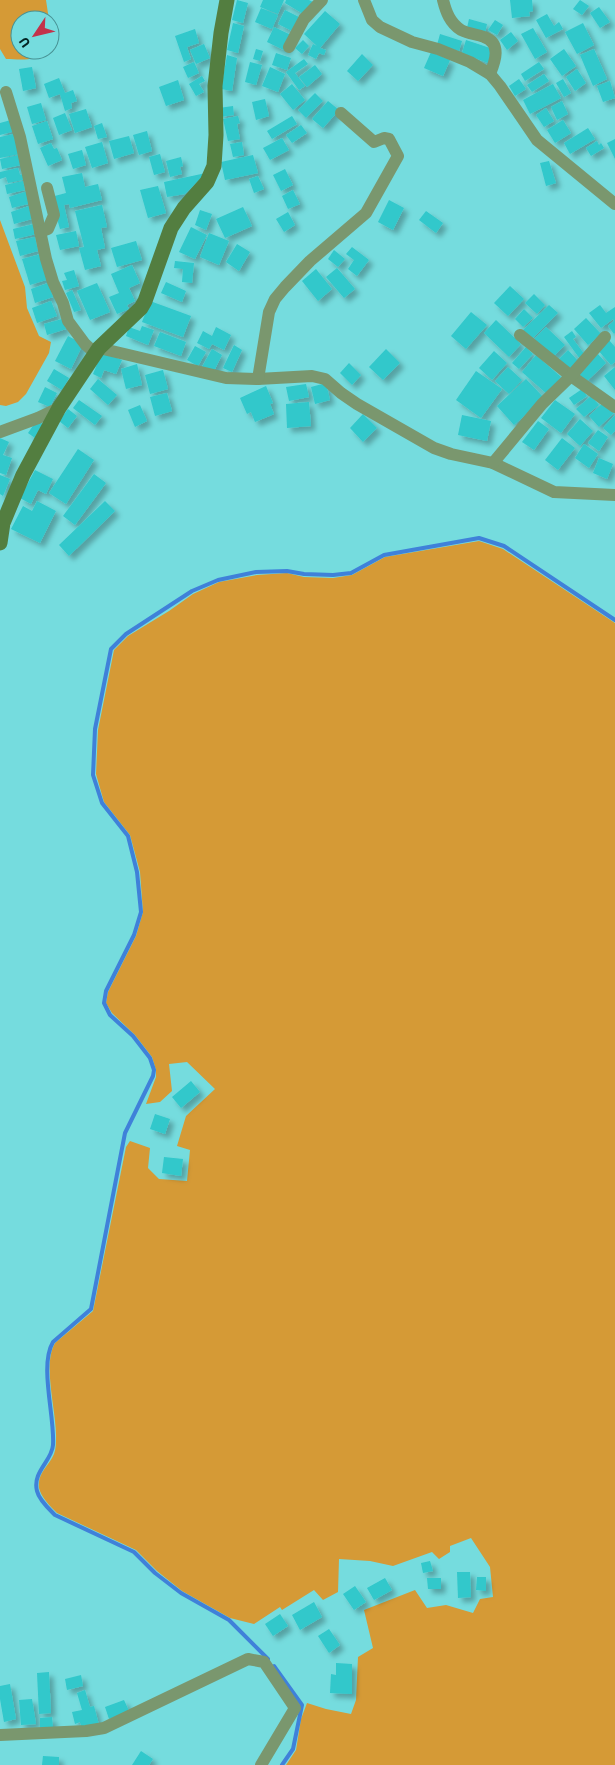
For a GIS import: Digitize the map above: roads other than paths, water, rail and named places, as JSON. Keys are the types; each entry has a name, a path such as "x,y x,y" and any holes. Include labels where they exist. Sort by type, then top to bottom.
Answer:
{"street":[{"path":"0,543 3,522 23,475 59,408 97,350 146,301 171,228 184,208 207,182 211,174 214,166 216,135 215,86 227,0"},
{"path":"290,47 304,19 322,0"},
{"path":"364,0 372,20 380,26 412,42 438,49 470,62 490,74 537,140 615,204"},
{"path":"443,0 448,16 460,29 469,34 486,37 492,43 496,50 496,59 490,74"},
{"path":"6,92 20,137 46,259 68,321 84,344 97,350 226,378 258,379 312,376 325,380 341,394 357,404 434,448 451,454 493,463 554,492 615,495"},
{"path":"258,379 269,312 275,299 284,286 310,261 366,213 398,156 389,139 384,138 374,142 341,113"},
{"path":"40,232 48,229 54,217 47,188"},
{"path":"520,335 571,376 615,407"},
{"path":"493,463 542,404 571,376 605,337"},
{"path":"0,432 59,408"},
{"path":"0,1735 86,1731 104,1728 248,1659 264,1662 295,1708 261,1765"}],"waterway":[{"path":"268,1659 229,1620 181,1593 155,1573 134,1552 55,1515 42,1501 37,1491 37,1478 52,1451 53,1445 47,1377 49,1352 53,1342 91,1309 125,1133 153,1076 154,1070 150,1058 133,1036 110,1015 104,1003 106,991 134,935 141,912 137,872 128,836 102,803 93,775 95,729 111,649 126,634 192,591 218,580 256,572 287,571 304,574 333,575 351,573 384,555 479,538 504,546 615,620"},
{"path":"274,1666 302,1705 293,1749 282,1765"}]}
